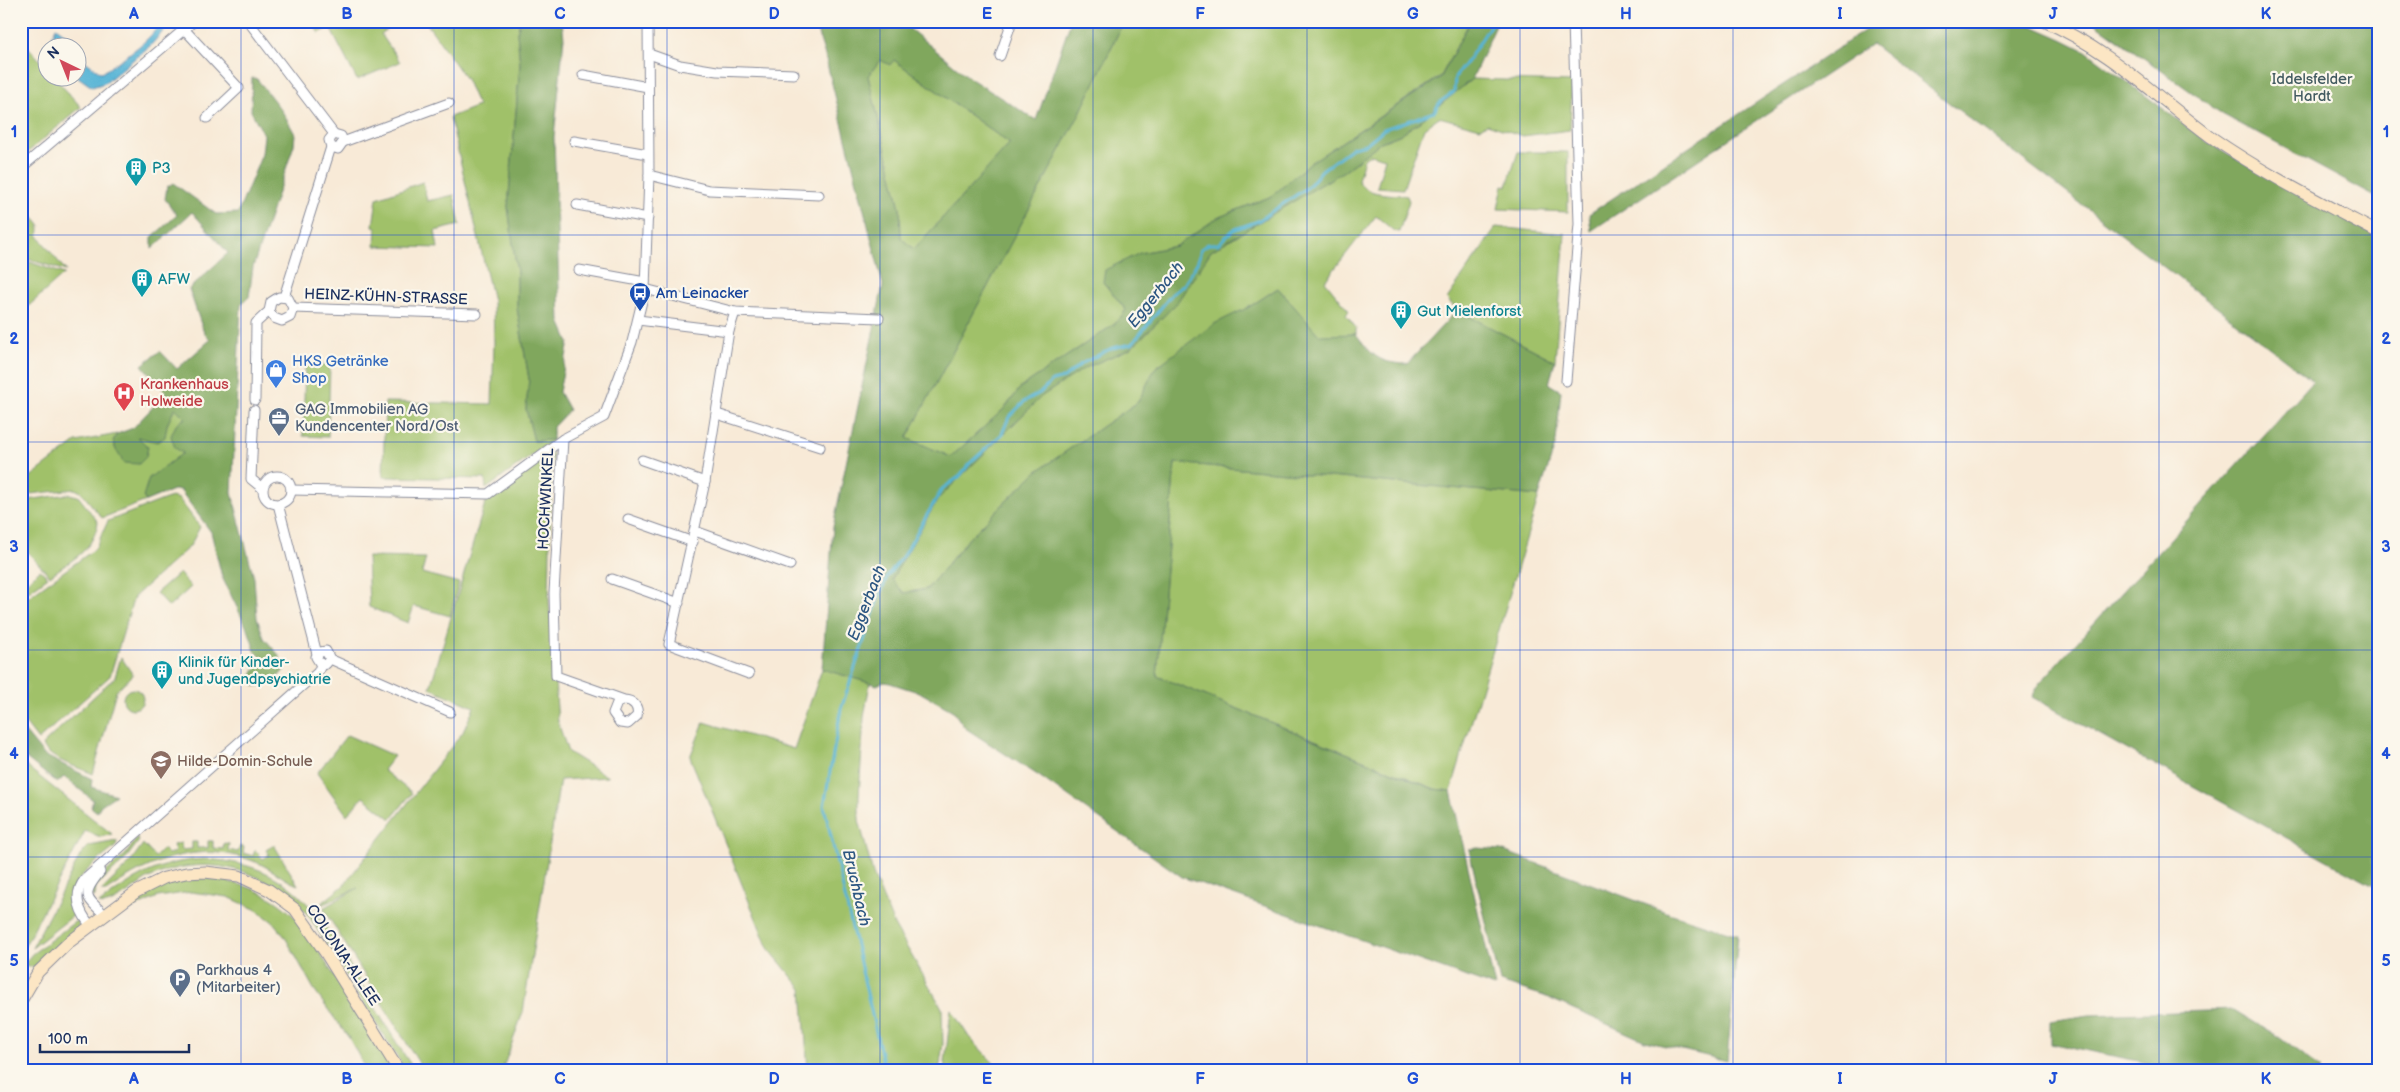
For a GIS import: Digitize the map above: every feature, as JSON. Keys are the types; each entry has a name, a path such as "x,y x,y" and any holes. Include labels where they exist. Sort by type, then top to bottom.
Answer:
{"main road":[{"path":"2044,21 2075,35 2115,61 2210,136 2244,159 2379,233"},
{"name":"COLONIA-ALLEE","path":"21,1001 38,972 68,943 136,892 164,878 205,872 239,876 283,899 295,909 399,1071"}],"street":[{"path":"21,168 194,21"},
{"path":"248,21 334,134 341,136 343,142"},
{"name":"HOCHWINKEL","path":"624,700 556,676 554,593 563,439 604,417 638,320 645,286 649,175 648,21"},
{"path":"1000,56 1012,21"},
{"path":"1566,380 1578,224 1573,21"},
{"path":"184,29 240,88 207,118"},
{"path":"648,54 680,65 717,71 794,74"},
{"path":"583,75 648,87"},
{"path":"331,147 340,148 343,142 449,103"},
{"name":"HEINZ-KÜHN-STRASSE","path":"284,297 331,147 328,140 334,134"},
{"path":"574,141 648,154"},
{"path":"649,175 709,190 819,194"},
{"path":"577,206 648,218"},
{"path":"579,270 645,286 735,312 879,318"},
{"name":"HEINZ-KÜHN-STRASSE","path":"255,400 256,323 269,311 275,298 284,297 291,301 294,308 290,317 282,321 274,318 269,311"},
{"name":"HEINZ-KÜHN-STRASSE","path":"294,308 477,314"},
{"path":"735,312 729,331 705,482 669,644 749,674"},
{"path":"638,320 729,331"},
{"path":"254,410 251,479 262,488 266,500 278,504 286,501 291,490 288,481 275,475 266,479 262,488"},
{"path":"717,414 820,447"},
{"path":"291,490 488,494 563,439"},
{"path":"642,460 705,482"},
{"path":"278,504 317,654 316,659 321,664"},
{"path":"628,519 693,542"},
{"path":"695,531 790,565"},
{"path":"612,579 679,603"},
{"path":"317,654 326,651 330,659 450,712"},
{"path":"321,664 328,663 330,659"},
{"path":"90,926 82,914 77,892 85,879 318,672 321,664"},
{"path":"105,915 90,902 87,888 110,858"}],"green space":[{"path":"310,21 399,21 381,34 400,62 357,80 330,28 319,33"},
{"path":"425,21 520,21 517,33 520,64 508,207 517,273 517,308 529,379 526,409 534,441 553,440 486,489 485,479 383,477 385,402 492,404 493,301 450,117 478,106 466,79"},
{"path":"520,21 562,21 564,38 554,137 560,321 569,342 559,392 569,410 553,427 553,440 534,441 526,409 529,379 517,308 517,273 508,207 520,64 517,33"},
{"path":"814,21 900,21 971,79 1036,120 1071,21 1124,21 1078,117 907,438 951,457 1005,408 1021,387 1116,323 1126,310 1103,282 1105,270 1140,253 1176,246 1217,218 1272,196 1310,163 1441,77 1470,21 1498,21 1472,79 1418,123 1399,135 1381,142 1344,171 1211,251 1176,304 1131,348 1085,368 1042,396 938,499 892,579 904,593 927,589 971,536 1036,472 1138,402 1155,368 1214,324 1249,307 1278,288 1319,335 1356,334 1372,353 1389,362 1407,364 1457,310 1555,361 1549,384 1561,391 1556,442 1539,496 1175,463 1157,676 1434,789 1451,791 1495,987 1182,877 1039,776 965,728 953,711 921,693 890,683 883,682 877,685 822,669 833,527 883,285 824,52","holes":["880,60 890,65 894,60 1010,144 914,249 901,238 900,208 868,76"]},
{"path":"1124,21 1470,21 1441,76 1310,163 1272,196 1217,218 1176,246 1140,253 1103,282 1126,310 1116,323 1021,387 1005,408 951,457 907,438 1078,117"},
{"path":"1879,21 2021,21 2086,51 2206,141 2282,185 2379,236 2379,889 2032,697 2040,683 2313,381 1872,44 1591,231 1589,214"},
{"name":"Iddelsfelder Hardt","path":"2092,21 2379,21 2379,199 2222,114"},
{"path":"21,39 38,58 38,88 64,88 81,107 21,158"},
{"path":"881,59 894,60 1010,144 914,249 901,238 900,208 868,76"},
{"path":"252,78 257,79 282,111 295,134 294,145 253,267 249,297 241,304 232,493 254,578 257,618 264,638 278,654 285,669 272,682 260,686 255,686 250,677 262,658 255,651 249,632 222,577 211,532 180,490 173,490 146,501 143,497 149,478 183,453 175,448 171,436 176,425 185,418 175,408 167,425 165,437 157,442 138,437 148,447 146,457 139,464 124,463 113,441 117,434 133,428 166,393 142,365 160,351 177,369 210,340 204,333 189,289 228,253 192,212 152,249 152,237 177,215 165,199 167,187 173,183 216,214 238,213 262,154 264,135 251,111"},
{"path":"1472,79 1572,82 1570,130 1523,136 1487,124 1480,128 1439,117 1424,128 1403,189 1377,187 1385,158 1371,154 1364,159 1358,180 1362,185 1373,192 1407,196 1409,201 1399,232 1394,231 1376,216 1325,281 1349,311 1346,315 1356,328 1356,334 1319,336 1278,288 1156,368 1138,402 1036,472 971,536 927,589 904,593 891,579 938,499 1042,396 1085,368 1131,348 1176,304 1211,251 1344,171 1381,142 1399,135 1418,123"},
{"path":"1518,152 1568,152 1568,212 1498,209 1503,185 1507,186"},
{"path":"423,182 427,201 454,195 460,225 435,231 438,248 375,246 376,227 373,226 377,198"},
{"path":"21,203 40,225 38,236 66,271 21,257"},
{"path":"1496,227 1565,234 1555,361 1457,310 1447,299"},
{"path":"21,259 64,274 21,313"},
{"path":"305,364 330,365 328,437 303,436"},
{"path":"175,407 186,419 184,453 149,478 143,497 146,501 102,518 81,492 75,489 21,495 21,484 76,442 117,434 113,441 116,450 137,436 167,425"},
{"path":"552,452 549,600 558,722 568,752 608,777 560,780 523,1012 502,1071 424,1071 323,908 358,888 317,907 343,886 463,732 474,707 430,688 485,503"},
{"path":"1175,463 1539,496 1451,791 1435,789 1157,676"},
{"path":"69,494 78,496 98,522 91,541 86,548 50,576 21,545 21,501"},
{"path":"171,497 179,499 200,527 190,546 134,597 110,676 38,740 21,718 21,602 95,549 108,521"},
{"path":"367,557 426,558 422,573 459,583 450,616 414,606 408,623 369,607"},
{"path":"40,570 48,577 21,597 21,587"},
{"path":"179,573 191,587 169,607 156,593"},
{"path":"121,657 133,675 116,691 93,774 51,755 42,745 115,677"},
{"path":"822,669 870,683 864,717 859,820 873,874 894,925 942,1008 943,1044 939,1071 808,1071 802,989 768,948 690,757 704,722 794,749"},
{"path":"133,689 140,692 143,699 140,706 133,709 126,706 123,699 126,692"},
{"path":"21,727 44,755 92,779 91,787 116,795 101,805 97,812 91,807 93,800 64,777 57,783 21,754"},
{"path":"347,735 394,756 383,770 412,793 391,819 363,797 347,815 317,773"},
{"path":"21,762 112,834 101,837 85,831 21,953"},
{"path":"137,838 139,841 124,861 96,886 95,896 92,897 93,884 126,854"},
{"path":"117,841 116,846 84,873 75,886 73,898 78,912 32,948 81,854 89,846"},
{"path":"208,841 213,841 213,848 223,849 224,843 229,844 228,850 238,852 240,846 244,847 243,853 253,856 255,850 263,859 269,855 266,850 274,845 298,885 258,863 237,856 197,853 178,856 160,862 106,891 101,891 128,865 143,844 155,857 163,849 168,854 175,852 173,845 181,843 182,850 192,849 192,842 197,842 197,848 208,848"},
{"path":"1477,848 1501,850 1666,912 1738,935 1727,1061 1645,1041 1544,996 1500,982 1469,850"},
{"path":"204,859 232,862 256,869 276,878 309,905 337,944 415,1071 406,1071 309,916 276,887 257,877 237,870 216,866 195,866 173,869 151,877 110,903 99,904 123,886 147,872 174,863"},
{"path":"199,878 229,882 257,891 281,905 293,915 303,926 394,1071 367,1071 349,1038 316,993 285,937 273,922 257,910 228,897 191,892 158,897 122,913 120,911 157,889 177,882"},
{"path":"80,918 78,928 34,967 23,965 32,954"},
{"path":"951,1009 969,1037 1001,1071 944,1071"},
{"path":"2234,1010 2280,1038 2320,1068 2320,1071 2187,1071 2050,1043 2050,1021 2089,1015"}],"water":[{"path":"161,21 172,21 151,45 105,83 92,87 88,84 88,63 100,72 105,71 144,42"},
{"path":"56,27 64,33 66,38 52,38"}],"waterway":[{"name":"Eggerbach","path":"885,1071 824,806 841,709 888,575 904,555 942,489 959,477 970,463 1002,434 1009,417 1025,401 1040,393 1052,381 1064,378 1081,364 1112,348 1132,344 1172,294 1184,285 1198,261 1201,249 1208,244 1218,244 1233,230 1258,221 1308,187 1322,170 1353,147 1366,144 1384,129 1434,112 1440,102 1454,92 1455,77 1493,21"}],"place":[{"name":"P3","path":"136,187"},
{"name":"AFW","path":"142,298"},
{"name":"Am Leinacker","path":"640,312"},
{"name":"Gut Mielenforst","path":"1401,330"},
{"name":"HKS Getränke Shop","path":"276,389"},
{"name":"Krankenhaus Holweide","path":"124,412"},
{"name":"GAG Immobilien AG Kundencenter Nord/Ost","path":"279,437"},
{"name":"Klinik für Kinder- und Jugendpsychiatrie","path":"162,690"},
{"name":"Hilde-Domin-Schule","path":"161,780"},
{"name":"Parkhaus 4 (Mitarbeiter)","path":"180,998"}],"water label":[{"name":"Bruchbach","path":"856,888"}]}
